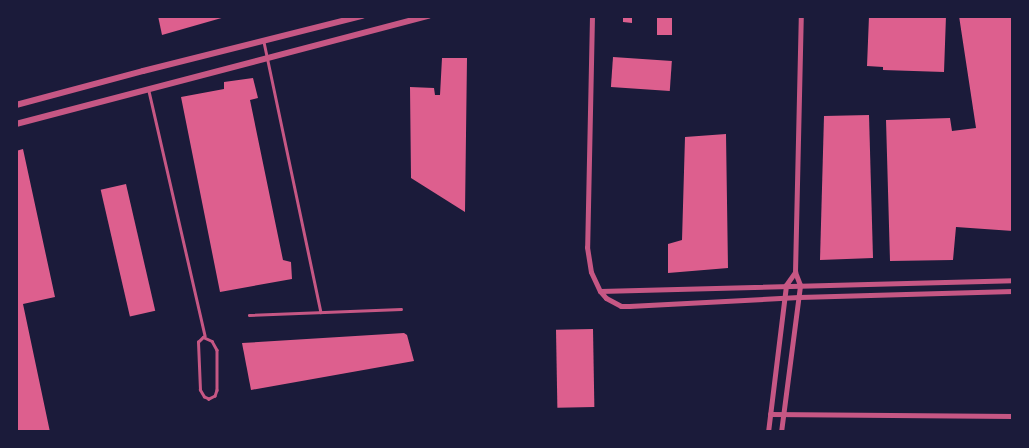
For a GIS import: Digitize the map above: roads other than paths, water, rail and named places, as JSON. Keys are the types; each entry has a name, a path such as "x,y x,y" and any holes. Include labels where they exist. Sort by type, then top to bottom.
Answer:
{"street":[{"path":"16,124 429,16"},
{"path":"592,16 587,247 591,272 600,291 615,304 629,306 798,297 1013,291"},
{"path":"781,432 800,285 795,272 800,16"},
{"path":"16,105 359,17"},
{"path":"768,432 786,285 795,272"},
{"path":"600,291 1013,280"},
{"path":"770,414 1013,416"}],"lane":[{"path":"264,42 321,312"},
{"path":"148,90 205,336 212,340 217,350 217,390 215,396 209,399 204,397 200,390 198,342 200,338 205,336"},
{"path":"249,315 401,309"}]}
